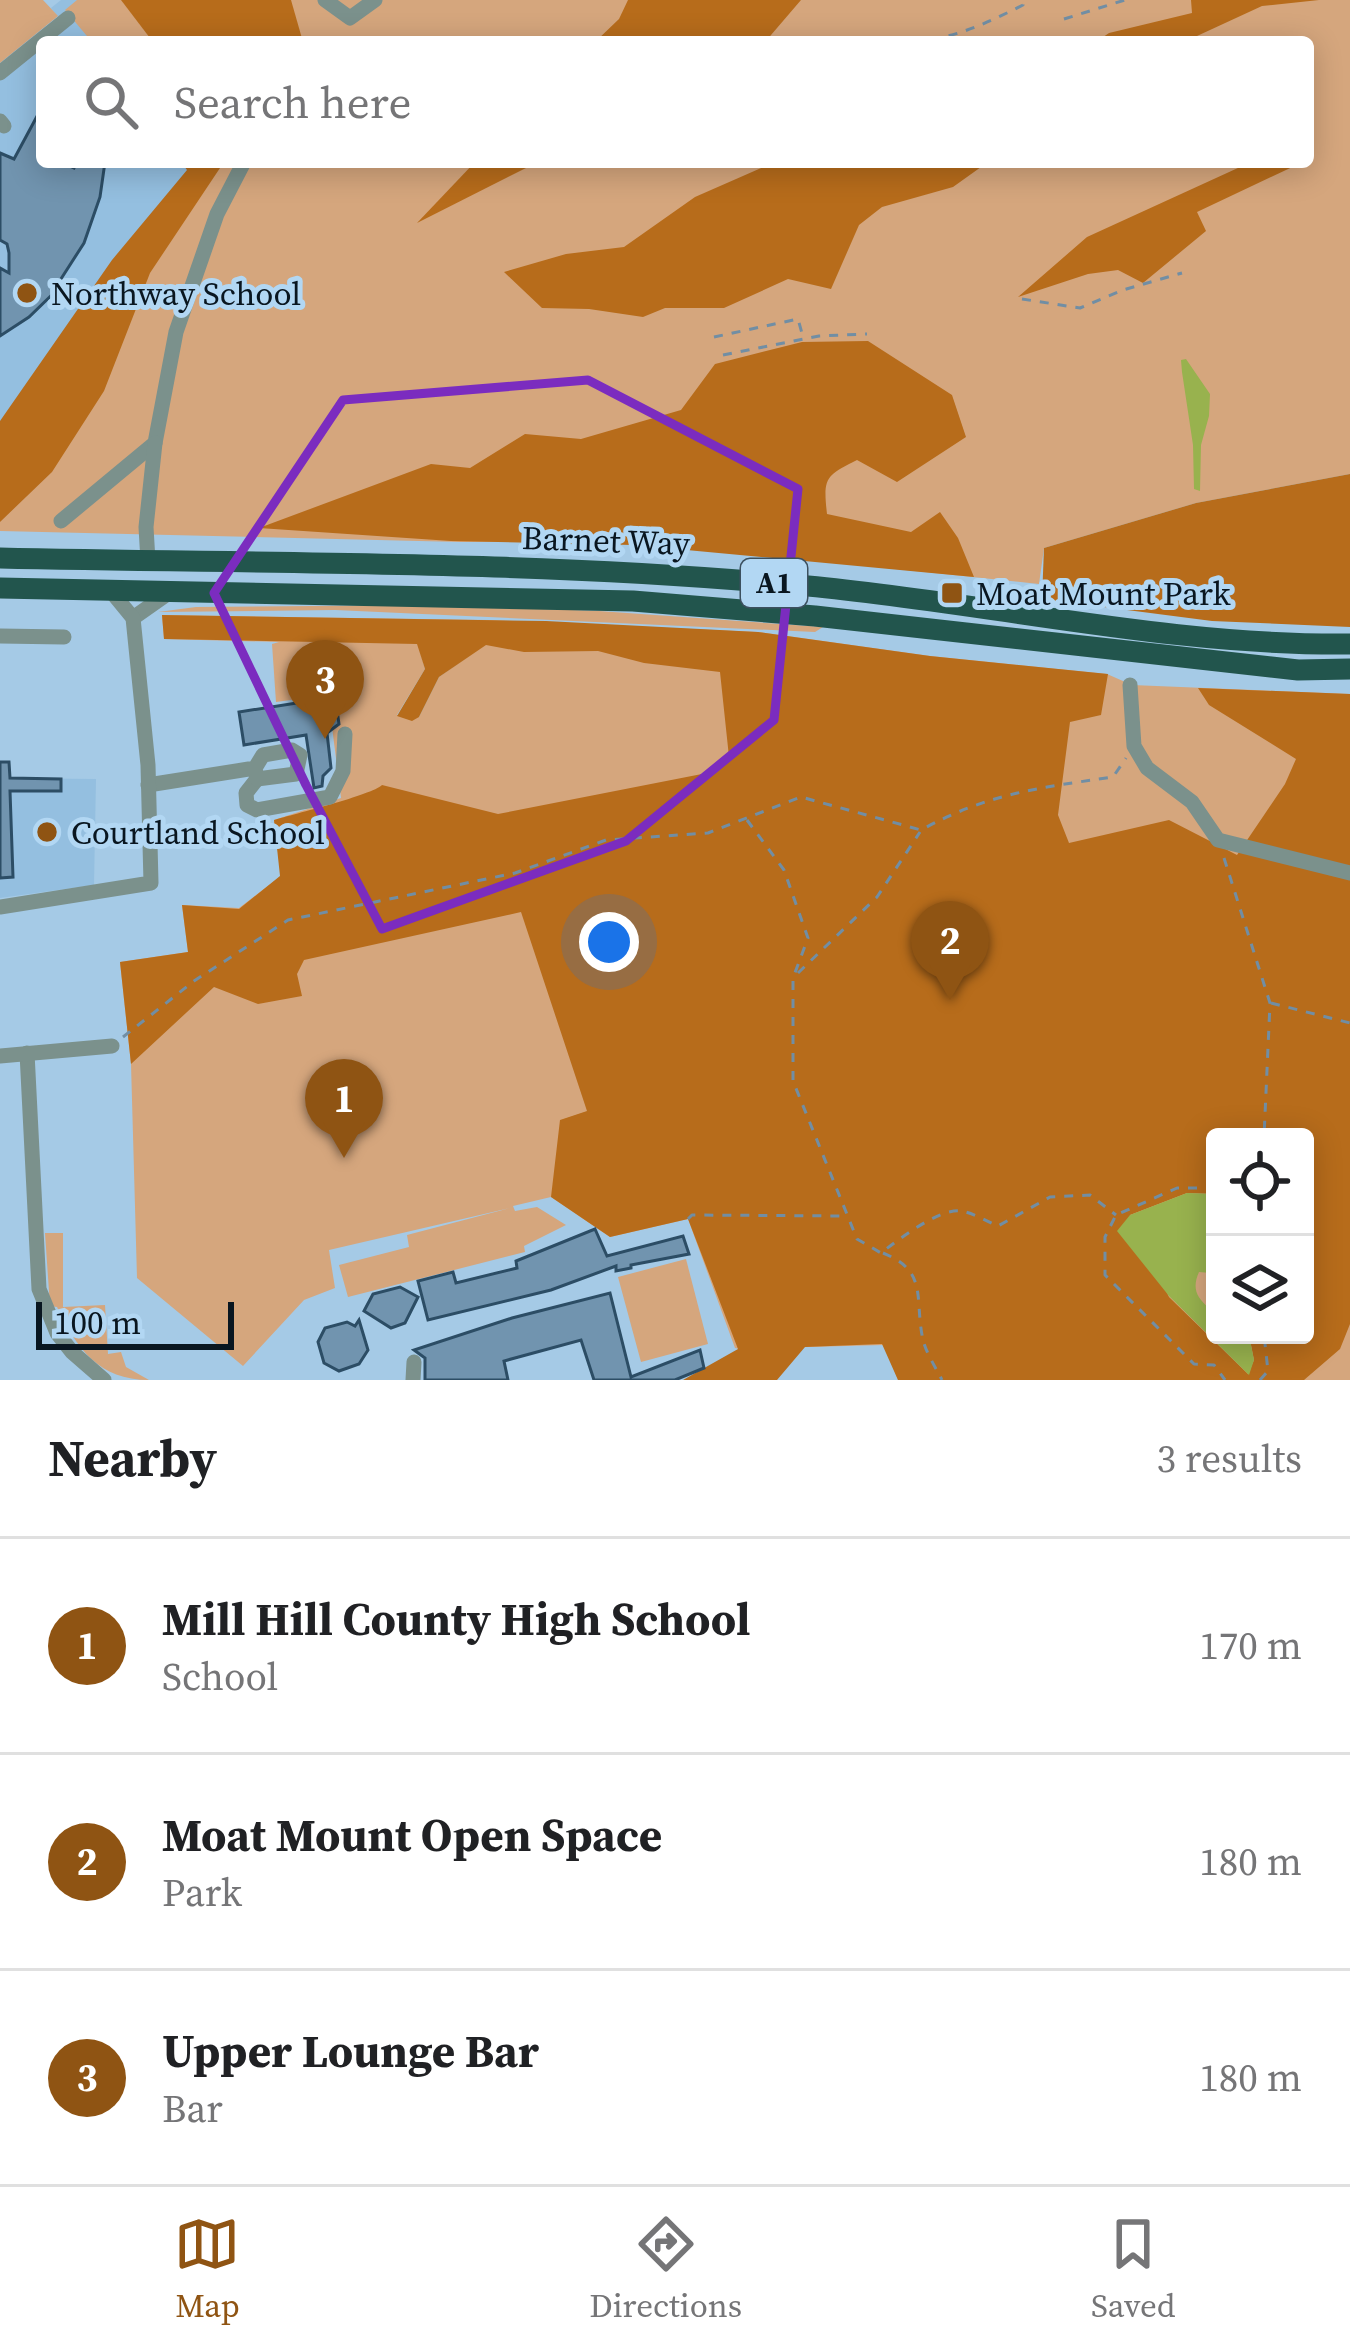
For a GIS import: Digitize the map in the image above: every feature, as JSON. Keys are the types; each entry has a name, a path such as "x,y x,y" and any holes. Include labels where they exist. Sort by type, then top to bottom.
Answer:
{"highway":[{"name":"Barnet Way","path":"0,558 636,572 812,586 1146,632 1303,645 1350,644"},
{"name":"Barnet Way","path":"0,588 632,601 815,616 1298,670 1350,669"}],"street":[{"path":"325,0 350,19 375,0"},
{"path":"46,36 68,18"},
{"path":"0,73 36,44"},
{"path":"148,561 146,527 154,443 176,332 217,214 241,168"},
{"path":"62,521 154,443"},
{"path":"0,907 151,883 134,618 110,590"},
{"path":"134,618 171,592"},
{"path":"0,636 64,637"},
{"path":"1130,685 1134,746 1147,768 1192,802 1218,840 1350,873"},
{"path":"148,785 256,774 246,794 247,805 257,810 330,797 344,771 345,734"},
{"path":"0,1056 112,1046"},
{"path":"27,1053 40,1288 57,1333 104,1380"},
{"path":"413,1380 414,1361"}],"path":[{"path":"948,36 994,20 1023,5 1022,0"},
{"path":"1064,19 1125,0"},
{"path":"1022,299 1081,308 1182,273"},
{"path":"714,337 798,319 804,338"},
{"path":"723,355 804,338 867,334"},
{"path":"793,978 878,896 922,830 965,806 1022,790 1113,777 1134,746"},
{"path":"112,1046 194,981 288,920 515,873 606,840 708,832 801,797 922,830"},
{"path":"746,818 784,870 808,938 793,978 793,1081 857,1239 904,1262 915,1277 922,1340 942,1380"},
{"path":"1218,840 1270,1003 1264,1128"},
{"path":"1270,1003 1350,1023"},
{"path":"1206,1188 1178,1188 1116,1215 1106,1237 1105,1275 1194,1364 1214,1365 1226,1380"},
{"path":"881,1253 909,1232 950,1212 962,1211 998,1226 1049,1197 1090,1195 1116,1215"},
{"path":"688,1219 692,1215 847,1216"},
{"path":"1260,1380 1268,1371 1265,1344"}],"highlighted area":[{"path":"588,380 798,489 774,720 626,841 382,929 214,593 343,400"}],"shaded area":[{"path":"0,0 43,0 58,16 0,63"},
{"path":"61,0 139,0 169,36 36,36 36,168 195,168 0,511 0,63 58,17 51,8"},
{"path":"77,0 134,0 153,36 87,36 65,10"},
{"path":"121,0 291,0 301,36 148,36"},
{"path":"195,0 1350,0 1350,474 1196,503 1044,548 1039,584 630,541 460,542 0,531 0,514 195,168 1314,168 1314,36 190,36"},
{"path":"628,0 801,0 770,36 601,36 619,19"},
{"path":"1191,0 1319,0 1262,6 1197,36 1105,36 1192,13"},
{"path":"220,168 150,273 104,391 52,472 0,522 0,421 112,260 187,170"},
{"path":"469,168 526,168 417,223"},
{"path":"761,168 980,168 953,187 882,207 859,225 831,289 788,279 724,308 665,308 643,317 542,308 504,272 566,254 624,247 695,197"},
{"path":"1238,168 1290,168 1197,212 1206,231 1143,283 1118,270 1088,274 1018,297 1087,237"},
{"path":"868,341 952,395 966,437 897,482 857,460 846,465 828,480 827,514 911,532 940,512 958,538 974,577 633,545 451,541 259,528 431,464 470,468 525,434 581,439 681,410 715,364 802,342"},
{"path":"1186,359 1210,394 1201,445 1200,491 1194,489 1181,360"},
{"path":"1350,474 1350,627 1212,621 1042,599 1044,548 1196,503"},
{"path":"429,605 823,627 815,632 335,610 158,612 196,607"},
{"path":"162,615 489,620 758,632 1107,674 1132,685 1350,694 1350,1380 898,1380 884,1345 739,1349 688,1219 610,1237 551,1197 513,1206 515,1211 537,1207 566,1225 524,1246 525,1252 348,1297 339,1265 409,1247 407,1235 510,1208 329,1250 335,1288 304,1300 243,1366 137,1278 131,1064 120,962 188,952 182,905 239,908 281,876 274,820 341,798 328,695 276,702 272,644 279,642 164,639","holes":["418,644 484,645 439,677 419,717 397,715 425,669"]},
{"path":"162,615 546,621 758,632 1108,674 1101,715 1070,722 1058,815 1069,843 1169,820 1237,855 1285,784 1296,759 1209,705 1198,688 1350,694 1350,1324 1340,1349 1304,1380 898,1380 882,1344 805,1347 777,1380 683,1380 738,1349 688,1219 610,1237 551,1197 560,1120 587,1111 521,912 304,960 297,974 302,996 258,1004 214,987 131,1064 120,962 188,952 182,905 239,909 280,876 274,820 382,785 498,814 707,773 729,757 720,672 644,663 598,651 524,652 486,645 439,677 419,717 412,721 397,716 425,669 417,644 164,639"},
{"name":"Courtland School","path":"0,778 96,779 94,885 0,898"},
{"path":"1187,1193 1206,1194 1206,1273 1199,1272 1196,1288 1206,1305 1206,1333 1169,1296 1117,1231 1130,1215"},
{"path":"45,1233 63,1233 63,1307 105,1305 108,1354 121,1352 126,1367 149,1380 103,1368 82,1349 57,1307 50,1306"},
{"path":"686,1259 708,1344 641,1362 618,1277"},
{"path":"1218,1344 1251,1344 1254,1360 1249,1375"}],"building":[{"path":"36,118 36,168 104,168 84,243 59,282 62,285 29,317 0,336 0,268 9,273 9,253 0,240 0,153 14,159"},
{"path":"322,699 325,719 338,717 339,724 327,733 331,768 322,786 314,788 306,735 244,745 239,712"},
{"path":"0,762 9,762 10,778 61,779 61,791 10,791 13,877 0,878"},
{"path":"595,1229 607,1256 683,1236 689,1254 616,1271 616,1266 551,1290 428,1320 418,1281 453,1272 456,1283 517,1268 516,1261"},
{"path":"400,1287 418,1297 405,1323 391,1328 364,1311 373,1294"},
{"path":"610,1293 631,1377 700,1350 704,1368 675,1380 594,1380 581,1340 504,1361 508,1380 425,1380 425,1358 414,1350"},
{"path":"359,1320 368,1350 359,1364 339,1371 324,1363 318,1342 325,1328 347,1322 355,1326"}],"place":[{"name":"Northway School","path":"27,293"},
{"name":"Moat Mount Park","path":"952,593"},
{"name":"Upper Lounge Bar","path":"325,739"},
{"name":"Courtland School","path":"47,832"},
{"name":"Moat Mount Open Space","path":"950,1000"},
{"name":"Mill Hill County High School","path":"344,1158"}]}
